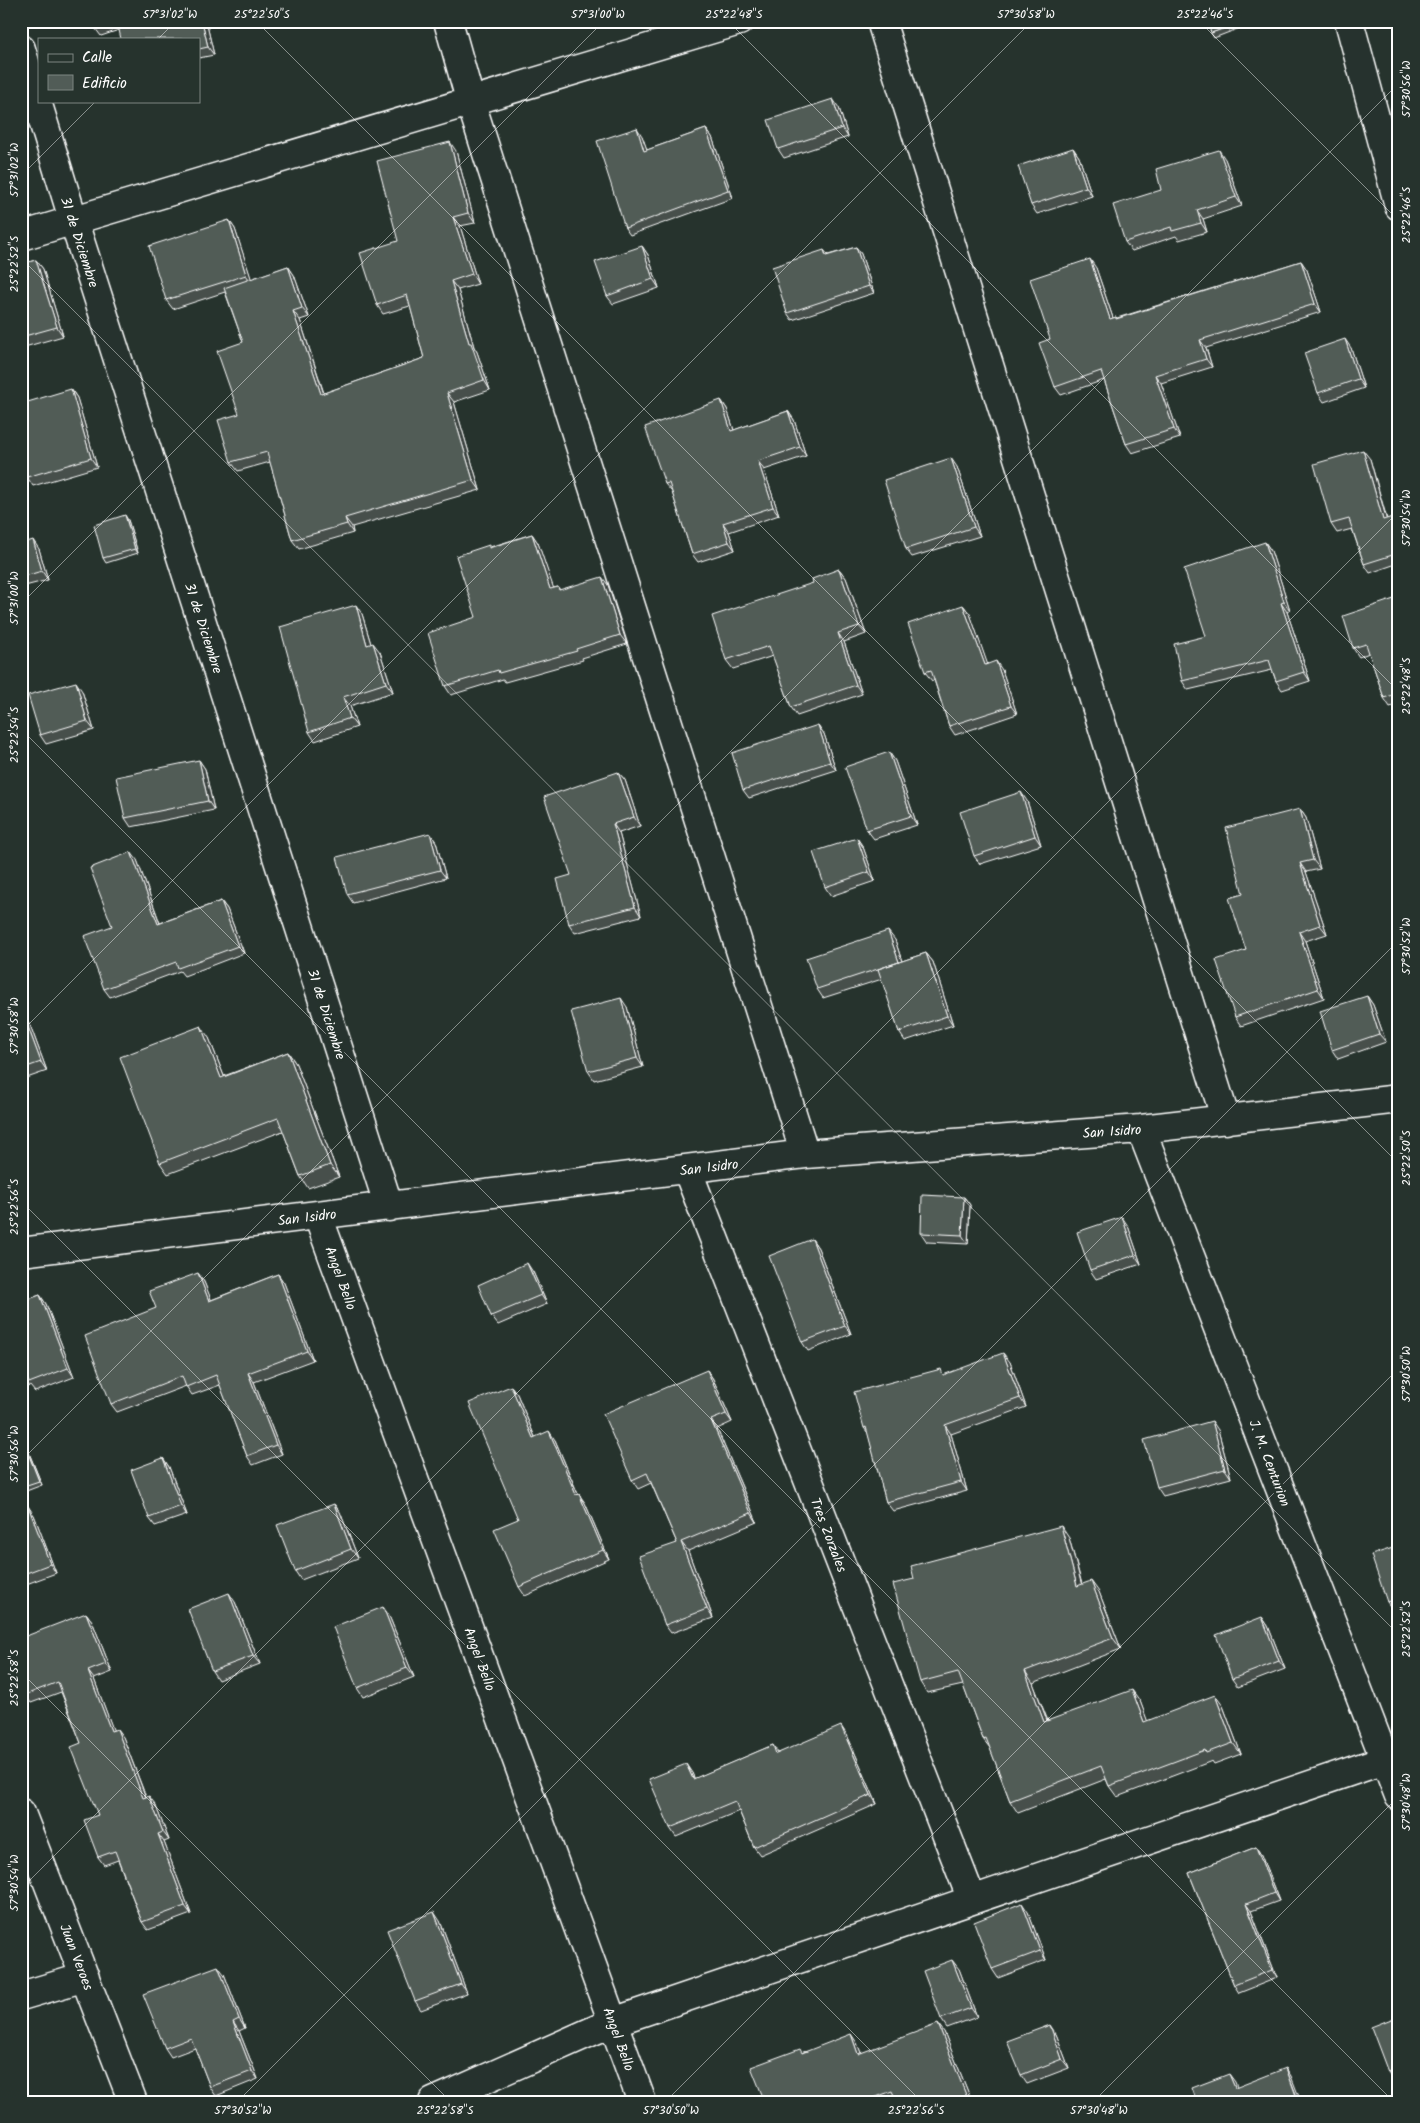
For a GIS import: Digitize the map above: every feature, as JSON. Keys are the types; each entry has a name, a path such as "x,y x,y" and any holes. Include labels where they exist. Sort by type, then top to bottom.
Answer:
{"street":[{"path":"448,21 471,103 805,1154"},
{"path":"21,236 73,219 471,103 739,21"},
{"path":"880,21 1226,1120"},
{"path":"1349,21 1399,206"},
{"name":"31 de Diciembre","path":"21,48 73,219 389,1207"},
{"name":"San Isidro","path":"21,1252 805,1154 1141,1129 1399,1100"},
{"name":"J. M. Centurion","path":"1141,1129 1399,1796"},
{"name":"Tres Zorzales","path":"687,1169 972,1900"},
{"name":"Angel Bello","path":"318,1216 642,2102"},
{"path":"433,2102 613,2022 1384,1760"},
{"name":"Juan Veroes","path":"21,1813 133,2102"},
{"path":"21,1996 85,1977"}],"building":[{"path":"93,21 116,21 95,28"},
{"path":"117,21 202,21 208,47 200,49 200,38 121,38"},
{"path":"1207,21 1242,21 1242,22 1211,33"},
{"path":"833,99 842,128 778,149 768,120"},
{"path":"637,128 644,151 706,129 728,190 625,228 597,141"},
{"path":"450,142 468,213 453,217 472,274 451,281 469,343 471,343 484,380 447,393 473,480 345,518 347,524 292,540 267,452 231,462 218,420 239,414 217,351 243,342 224,288 288,266 302,308 293,311 321,394 424,358 407,295 377,305 360,253 398,241 377,161"},
{"path":"1073,148 1086,187 1031,205 1018,166"},
{"path":"1219,150 1236,197 1197,210 1201,223 1172,231 1171,227 1125,242 1113,205 1161,190 1156,169"},
{"path":"229,220 246,275 166,300 149,246"},
{"path":"642,246 653,279 607,296 595,262"},
{"path":"856,247 869,286 787,313 772,267 824,250 826,256"},
{"path":"1090,259 1110,319 1116,317 1116,319 1301,261 1315,304 1200,340 1206,359 1155,375 1174,429 1126,444 1101,371 1055,387 1039,343 1050,339 1030,279"},
{"path":"36,260 57,327 21,337 21,264"},
{"path":"1345,339 1358,379 1318,393 1304,353"},
{"path":"71,389 91,458 27,477 21,458 21,404"},
{"path":"721,400 731,431 788,411 800,447 758,461 773,507 723,523 729,542 692,554 669,483 665,484 645,427"},
{"path":"1363,450 1383,520 1399,515 1399,553 1364,564 1349,519 1331,524 1314,464"},
{"path":"951,458 974,527 906,549 884,480"},
{"path":"125,515 135,549 103,558 94,525"},
{"path":"532,534 550,589 558,587 559,590 602,577 620,635 576,649 577,651 499,673 498,670 445,686 428,633 476,617 456,556"},
{"path":"33,540 42,571 21,577 21,544"},
{"path":"1265,542 1284,602 1281,603 1304,672 1276,681 1269,660 1182,681 1174,644 1206,636 1184,569"},
{"path":"839,569 859,626 838,633 856,685 791,707 769,646 726,660 712,616 813,583 812,579"},
{"path":"1394,599 1399,615 1399,693 1384,698 1366,644 1353,648 1343,616"},
{"path":"356,605 367,645 373,643 386,683 343,697 350,718 309,732 280,627"},
{"path":"963,605 985,665 996,661 1011,706 949,726 931,670 925,672 908,624"},
{"path":"76,682 87,721 40,735 28,695"},
{"path":"818,725 830,762 743,790 732,753"},
{"path":"889,752 911,816 867,830 845,767"},
{"path":"199,760 208,801 125,818 116,777"},
{"path":"618,772 634,817 613,824 635,907 569,924 557,879 571,875 544,797"},
{"path":"1021,792 1035,836 974,856 960,812"},
{"path":"1300,809 1313,860 1300,863 1320,925 1299,932 1318,989 1235,1017 1216,960 1246,950 1229,898 1243,894 1226,828"},
{"path":"430,833 440,870 347,894 337,857"},
{"path":"857,838 869,872 825,887 813,852"},
{"path":"131,852 158,924 221,901 238,946 178,968 176,962 104,989 84,936 112,926 90,868"},
{"path":"888,931 899,962 817,989 806,958"},
{"path":"926,953 947,1016 899,1032 878,969"},
{"path":"1367,996 1379,1034 1332,1050 1320,1011"},
{"path":"621,998 637,1058 588,1071 571,1011"},
{"path":"24,1016 41,1062 21,1069 21,1017"},
{"path":"201,1026 221,1078 288,1052 330,1165 300,1176 278,1118 160,1163 120,1057"},
{"path":"922,1195 964,1197 962,1235 921,1233"},
{"path":"1122,1217 1135,1255 1090,1270 1077,1232"},
{"path":"812,1239 845,1326 802,1342 769,1256"},
{"path":"527,1263 541,1295 491,1316 478,1285"},
{"path":"198,1273 209,1301 278,1274 307,1351 248,1373 276,1445 247,1456 216,1375 186,1387 182,1376 111,1404 85,1336 156,1308 149,1291"},
{"path":"40,1295 68,1368 29,1383 26,1376 21,1378 21,1302"},
{"path":"1003,1353 1020,1398 945,1425 961,1482 886,1502 866,1427 864,1428 854,1392 941,1369 943,1375"},
{"path":"707,1370 726,1414 711,1420 751,1513 681,1542 707,1609 665,1625 639,1556 677,1543 647,1473 632,1480 603,1414"},
{"path":"511,1386 533,1438 549,1431 576,1495 579,1494 603,1550 519,1587 494,1529 518,1519 469,1403"},
{"path":"1212,1421 1225,1469 1157,1487 1144,1440"},
{"path":"26,1448 39,1481 21,1487 21,1450"},
{"path":"163,1458 181,1506 149,1518 131,1470"},
{"path":"334,1504 351,1549 295,1571 277,1525"},
{"path":"28,1506 50,1564 21,1575 21,1509"},
{"path":"1061,1526 1077,1586 1091,1581 1113,1638 1025,1671 1044,1722 1132,1690 1144,1722 1215,1695 1233,1743 1206,1753 1205,1750 1109,1786 1101,1766 1010,1801 986,1738 983,1739 958,1672 920,1682 893,1584 914,1579 911,1566"},
{"path":"1399,1546 1399,1603 1397,1598 1387,1602 1371,1555"},
{"path":"229,1593 253,1656 212,1671 188,1609"},
{"path":"383,1607 407,1668 357,1688 333,1627"},
{"path":"86,1613 106,1664 88,1671 111,1731 117,1729 143,1798 149,1796 163,1832 158,1834 185,1906 142,1922 115,1851 98,1857 84,1820 98,1815 71,1747 81,1743 58,1682 25,1695 21,1685 21,1638"},
{"path":"1262,1617 1279,1661 1232,1679 1216,1635"},
{"path":"841,1726 871,1795 754,1847 735,1801 670,1828 649,1779 686,1764 693,1779 773,1745 776,1754"},
{"path":"1256,1847 1274,1893 1246,1904 1272,1970 1234,1985 1189,1873"},
{"path":"1022,1903 1040,1951 992,1969 974,1922"},
{"path":"434,1912 461,1984 415,2001 387,1930"},
{"path":"952,1960 971,2008 941,2019 923,1971"},
{"path":"218,1966 239,2019 233,2022 252,2071 210,2087 191,2038 165,2048 143,1994"},
{"path":"1399,2016 1399,2068 1388,2072 1371,2027"},
{"path":"938,2024 968,2100 964,2102 897,2102 892,2091 863,2102 765,2102 751,2067 800,2049 802,2053 851,2034 858,2054"},
{"path":"1050,2025 1062,2059 1021,2075 1007,2041"},
{"path":"1286,2068 1298,2101 1296,2102 1197,2102 1192,2088 1229,2074 1235,2088"}]}
